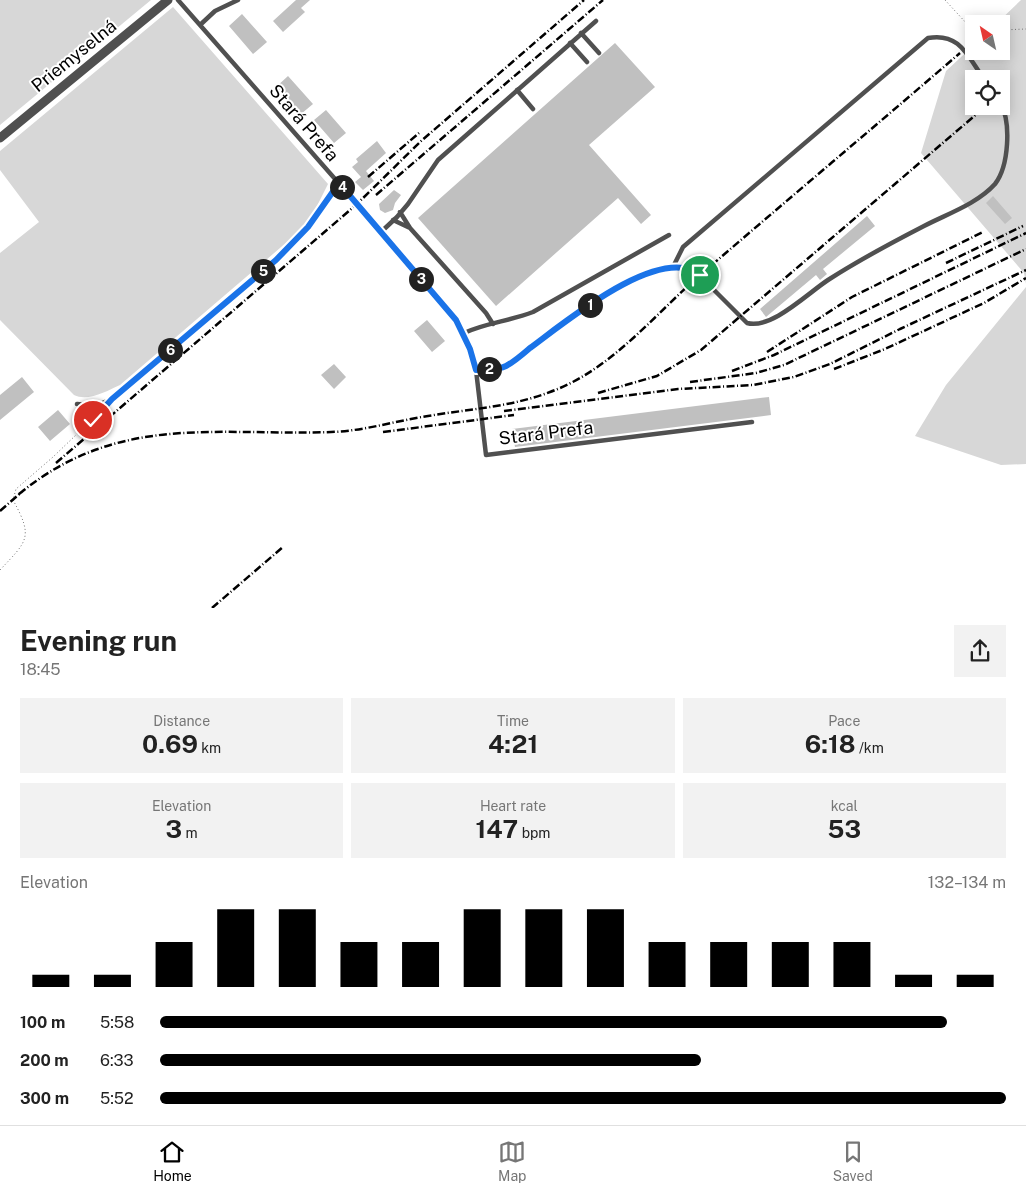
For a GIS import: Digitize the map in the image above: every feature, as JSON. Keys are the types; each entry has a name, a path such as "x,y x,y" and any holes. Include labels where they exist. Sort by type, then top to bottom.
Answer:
{"street":[{"name":"Priemyselná","path":"0,138 168,0"}],"lane":[{"name":"Stará Prefa","path":"178,0 339,183 456,320 464,333 476,370 486,455 752,422"},
{"path":"200,26 215,11 238,0"},
{"path":"380,232 400,212 438,160 596,21"},
{"path":"581,33 599,53"},
{"path":"673,267 683,247 928,38 939,36 958,42 978,70"},
{"path":"570,43 587,62"},
{"path":"516,90 533,109"},
{"path":"476,370 505,367 596,300 638,277 673,267 693,269 747,323 755,325 772,320 828,280 885,246 983,195 996,183 1004,162 1007,139 1007,125 1004,115"},
{"path":"76,404 96,406 112,399 276,260 308,227 339,183"},
{"path":"400,212 410,228 486,313 493,324"},
{"path":"393,220 410,228"},
{"path":"464,333 474,328 533,312 669,235"}],"path":[{"path":"945,0 965,21"},
{"path":"1010,30 1026,29"},
{"path":"0,570 23,546 26,533 20,512 13,500 16,489 53,457 112,399"}],"shaded area":[{"path":"0,0 151,0 0,125"},
{"path":"1021,0 1026,0 1026,284 1024,273 921,153 946,71 965,53 965,60 1010,60 1010,15 1005,15"},
{"path":"173,7 328,184 308,224 120,385 97,395 79,397 74,395 0,320 0,253 39,222 0,170 0,151"},
{"path":"1026,287 1026,464 1001,465 915,436 946,385"}],"building":[{"path":"296,0 310,0 301,8 305,12 283,32 273,21"},
{"path":"242,14 267,42 253,54 229,26"},
{"path":"615,43 655,87 589,145 651,215 641,224 618,198 496,306 418,218"},
{"path":"288,76 313,104 301,114 276,87"},
{"path":"326,110 346,133 334,143 314,120"},
{"path":"377,141 386,153 366,171 374,181 363,190 355,182 361,177 352,167 358,162 356,159"},
{"path":"394,190 401,195 395,203 393,210 385,213 380,210 379,204"},
{"path":"993,196 1012,218 1005,224 986,203"},
{"path":"867,216 875,226 823,269 827,274 820,280 816,275 766,317 760,309"},
{"path":"427,320 445,341 432,352 414,331"},
{"path":"334,364 346,377 334,389 321,375"},
{"path":"22,377 34,392 0,420 0,395"},
{"path":"769,397 771,415 515,447 512,429"},
{"path":"58,410 70,424 50,441 38,427"}],"railway":[{"path":"56,463 357,204 420,142 584,0"},
{"path":"376,195 603,0"},
{"path":"19,494 56,468 93,451 130,440 168,434 207,432 331,432 355,430 520,401 550,392 572,382 612,356 630,341 699,276 960,53"},
{"path":"598,393 657,376 701,350 975,115"},
{"path":"368,177 419,133"},
{"path":"946,263 1023,226"},
{"path":"767,352 852,297 983,232"},
{"path":"732,371 774,355 1026,233"},
{"path":"690,382 756,373 784,365 1026,249"},
{"path":"504,411 678,389 753,385 794,377 830,364 1026,270"},
{"path":"834,369 885,349 984,303 1026,278"},
{"path":"383,432 514,415"},
{"path":"0,511 24,490"},
{"path":"212,608 283,547"}],"route":[{"path":"93,420 112,399 276,260 308,227 328,196 339,183 456,320 464,333 476,370 505,367 596,300 638,277 673,267 693,269 700,275"}]}
